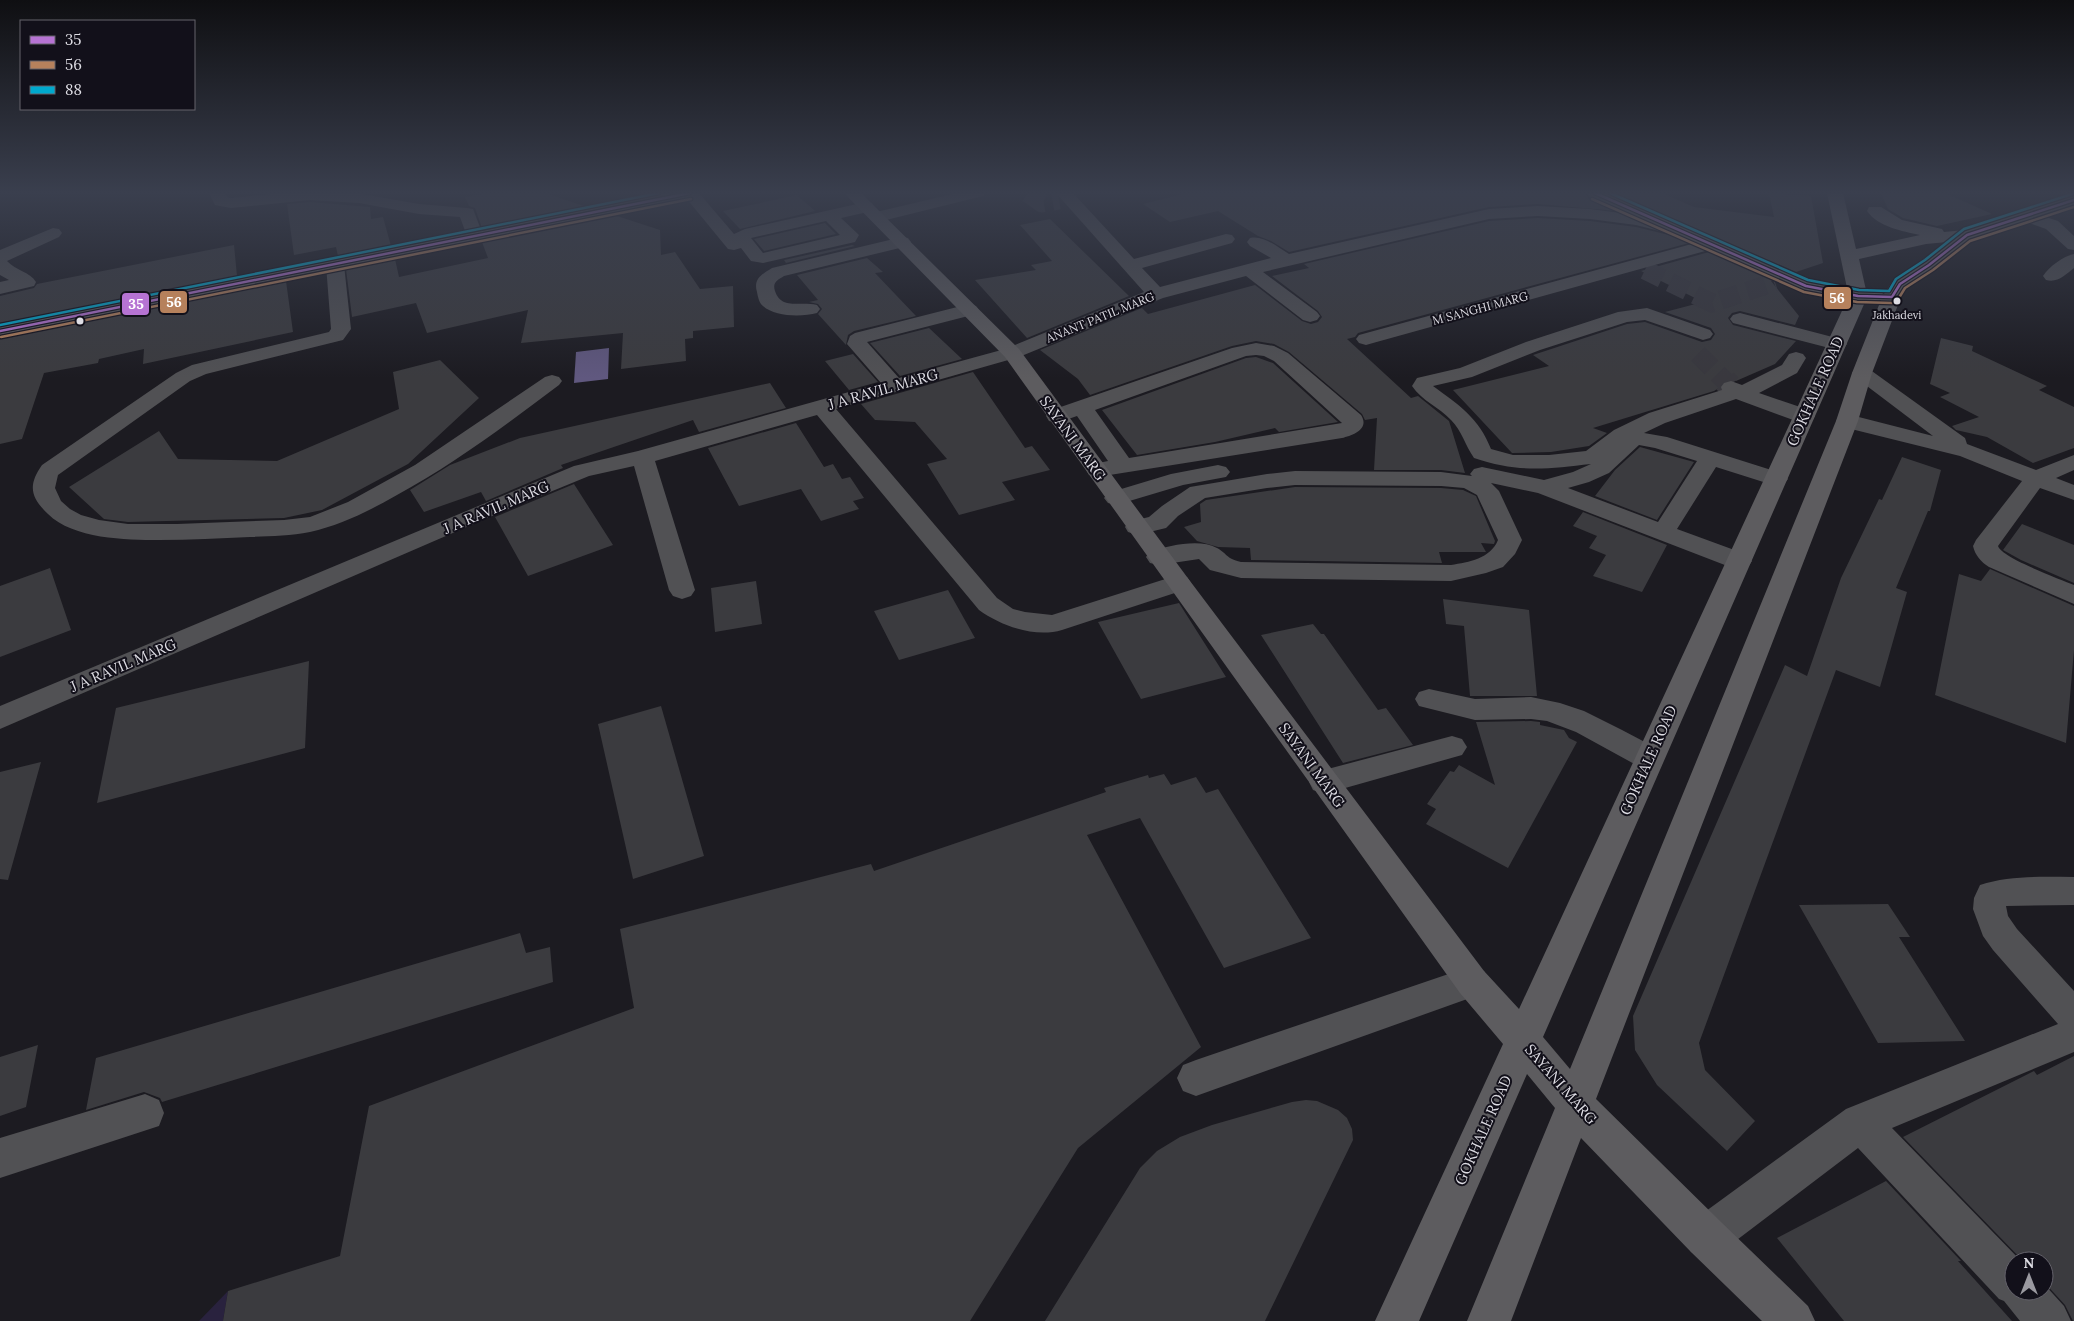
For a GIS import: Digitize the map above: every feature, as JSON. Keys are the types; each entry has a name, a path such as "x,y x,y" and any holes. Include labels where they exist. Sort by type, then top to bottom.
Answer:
{"main road":[{"path":"0,331 383,255"},
{"name":"SAYANI MARG","path":"914,255 1070,411 1110,468 1116,498 1150,523 1159,557 1472,982 1523,1040 1575,1104 1706,1237 1793,1321"},
{"path":"1732,255 1782,279 1806,286 1896,290"},
{"path":"1856,255 1850,256 1857,288"},
{"path":"1884,255 1896,290"},
{"path":"1490,1321 1847,421 1862,373 1896,290 1943,255"},
{"name":"GOKHALE ROAD","path":"1397,1321 1837,344 1857,288"}],"street":[{"path":"755,255 763,258 777,255"},
{"path":"744,267 822,255"},
{"path":"810,310 778,308 769,302 764,286 766,280 778,272 850,255"},
{"path":"882,259 887,255"},
{"path":"1133,255 1138,259 1156,294"},
{"path":"1138,259 1157,255"},
{"path":"1277,255 1286,260"},
{"name":"ANANT PATIL MARG","path":"1012,353 1156,294 1310,255"},
{"name":"M SANGHI MARG","path":"1366,339 1641,268 1679,255"},
{"path":"2052,276 2074,259"},
{"path":"0,264 7,272 27,282 0,288"},
{"path":"335,265 341,329 336,336 190,372 50,470 45,477 42,487 45,495 58,513 88,526 127,532 281,528 318,522 347,512 445,458 552,381"},
{"path":"1249,270 1310,316"},
{"path":"894,386 857,344 857,340 862,337 969,310"},
{"path":"1697,341 1677,326 1647,314 1625,316 1533,346 1481,368 1424,382 1422,386 1424,390 1442,400 1461,417 1475,434 1482,452 1513,462 1549,462 1592,457 1622,435 1657,418 1733,389 1748,390 1790,369 1796,358"},
{"path":"1740,319 1837,344"},
{"path":"1070,411 1239,352 1268,350 1281,358 1353,420 1353,425 1350,428 1342,430 1110,468"},
{"name":"J A RAVIL MARG","path":"0,718 491,508 582,472 643,457 1012,353"},
{"path":"1862,373 1968,451"},
{"path":"1733,389 1804,416"},
{"path":"822,406 988,604 1004,615 1024,621 1053,624 1178,584"},
{"path":"1847,421 1968,451 2074,493"},
{"path":"1544,487 1581,477 1601,468 1628,442 1636,438 1653,440 1776,479"},
{"path":"643,457 682,590"},
{"path":"1663,532 1711,458"},
{"path":"1116,498 1179,479 1238,469 1347,461 1422,466 1494,476 1544,487 1739,560"},
{"path":"2074,462 2036,478 1985,546 1986,551 2001,563 2074,595"},
{"path":"1159,557 1200,551 1209,554 1218,564 1241,570 1451,572 1474,568 1498,560 1508,547 1510,540 1487,491 1480,485 1441,479 1295,478 1198,492 1150,523 1186,552"},
{"path":"1429,699 1464,709 1484,710 1521,707 1546,710 1570,718 1649,758"},
{"path":"1324,782 1452,747"},
{"path":"2074,891 2008,892 1992,896 1989,905 1992,919 2002,935 2074,1016"},
{"path":"1196,1078 1472,982"},
{"path":"1706,1237 1860,1122 2074,1035"},
{"path":"0,1158 145,1113"},
{"path":"1860,1122 2004,1273"},
{"path":"2031,1301 2050,1321"}],"shaded area":[{"path":"609,348 608,379 574,383 576,352"},
{"path":"228,1291 223,1321 199,1321"}],"building":[{"path":"185,255 235,255 237,276 0,323 0,296 34,288 37,284"},
{"path":"487,255 677,255 700,289 733,286 734,327 693,331 693,338 685,339 686,361 621,369 623,333 521,343 528,310 427,333 416,303 352,317 346,269 395,259 399,277 488,258"},
{"path":"808,255 820,255 786,263 784,260"},
{"path":"1046,255 1087,255 1129,296 1027,338 975,280 1036,270 1031,265 1052,261"},
{"path":"1344,255 1646,255 1358,333 1355,337 1347,339 1411,398 1418,396 1449,421 1465,473 1441,470 1374,470 1377,418 1365,420 1362,414 1289,352 1274,344 1256,341 1232,346 1090,395 1078,379 1040,350 1142,308 1148,314 1255,285 1302,321 1311,324 1318,322 1322,317 1318,311 1272,276 1309,268 1304,264"},
{"path":"1700,255 1715,255 1773,280 1771,281 1799,316 1795,325 1740,311 1732,313 1728,318 1733,325 1796,341 1775,364 1736,381 1730,379 1723,381 1719,388 1714,391 1593,428 1607,433 1589,446 1551,452 1512,453 1453,390 1549,366 1533,355 1627,324 1645,322 1702,342 1711,340 1715,334 1711,328 1665,312 1703,302 1641,271"},
{"path":"1756,255 1822,255 1823,263 1796,272"},
{"path":"867,258 883,272 875,273 916,316 854,331 848,335 846,345 818,314 822,309 818,304 809,302 818,300 797,275"},
{"path":"286,281 293,332 143,364 144,349 99,359 98,363 44,373 22,439 0,444 0,339"},
{"path":"929,328 962,359 900,376 870,343"},
{"path":"1941,338 1973,346 1972,351 2047,386 2039,390 2074,407 2074,448 2033,463 1987,437 1956,430 1952,426 1979,417 1940,397 1950,393 1930,384"},
{"path":"853,354 878,382 849,390 825,361"},
{"path":"1256,357 1273,363 1338,422 1279,432 1275,428 1215,442 1137,455 1102,410 1246,358"},
{"path":"440,360 479,398 408,464 322,510 284,518 128,522 104,519 69,487 159,431 178,459 277,461 399,409 393,372"},
{"path":"973,372 1025,448 1032,446 1050,470 1002,482 1015,500 959,515 927,464 947,459 915,422 875,420 861,404"},
{"path":"770,383 786,408 699,432 693,420 561,465 563,468 486,501 481,492 424,512 410,490 450,465 520,438"},
{"path":"796,423 824,467 833,464 842,479 850,477 864,498 853,501 859,509 821,521 801,489 739,506 708,448"},
{"path":"1640,447 1694,462 1657,520 1595,496 1615,470"},
{"path":"1902,457 1941,470 1930,511 1928,511 1896,588 1907,592 1880,687 1836,670 1699,1043 1705,1070 1755,1121 1727,1151 1657,1085 1635,1050 1633,1016 1785,665 1807,676 1841,578 1879,499 1882,500"},
{"path":"574,484 613,545 528,576 495,517"},
{"path":"1295,487 1441,488 1463,490 1476,496 1495,541 1494,544 1481,543 1486,552 1439,552 1442,563 1251,560 1250,548 1218,547 1197,541 1184,527 1201,522 1200,504 1206,500"},
{"path":"1583,512 1667,545 1642,592 1593,576 1606,555 1589,548 1597,536 1573,526"},
{"path":"2022,524 2074,545 2074,583 2003,550"},
{"path":"50,568 71,630 0,657 0,586"},
{"path":"1990,569 2074,606 2074,650 2066,743 1935,695 1959,574 1981,581"},
{"path":"756,581 762,624 715,632 711,588"},
{"path":"948,590 975,638 899,660 874,611"},
{"path":"1443,599 1529,610 1537,696 1470,696 1464,626 1446,624"},
{"path":"1179,603 1226,677 1141,699 1098,622"},
{"path":"1313,624 1321,634 1324,634 1378,710 1386,708 1413,745 1343,763 1261,635"},
{"path":"309,661 305,748 97,803 116,708"},
{"path":"661,706 704,856 633,879 598,724"},
{"path":"1531,721 1564,730 1569,738 1577,742 1508,868 1426,824 1436,809 1427,804 1450,771 1454,772 1459,765 1495,785 1476,722"},
{"path":"41,762 8,880 0,879 0,772"},
{"path":"1164,774 1171,785 1196,777 1206,793 1218,789 1311,938 1224,968 1140,818 1087,835 1201,1047 1078,1148 970,1321 223,1321 228,1291 340,1256 369,1106 634,1008 620,929 871,864 874,871 1106,792 1104,788 1148,775 1149,778"},
{"path":"1888,904 1910,937 1899,937 1965,1041 1878,1043 1799,905"},
{"path":"520,933 526,953 550,947 553,982 162,1102 160,1098 144,1092 86,1110 96,1058"},
{"path":"38,1045 26,1107 0,1116 0,1057"},
{"path":"2074,1056 2074,1321 2065,1305 2054,1293 2054,1251 2013,1251 1903,1137 2034,1071 2037,1075"},
{"path":"1317,1101 1338,1110 1347,1118 1352,1129 1353,1140 1265,1321 1045,1321 1140,1168 1157,1151 1180,1137 1212,1125 1292,1102"},
{"path":"1886,1181 1961,1261 1958,1261 2012,1321 1844,1321 1777,1238"}],"tunnel":[{"path":"1645,270 1712,303 1775,282"},
{"path":"1698,354 1730,386"}],"transit line":[{"name":"88","path":"0,325 351,255"},
{"name":"35","path":"0,331 382,255"},
{"name":"56","path":"1,337 413,255"},
{"name":"56","path":"1719,255 1804,292 1857,302 1892,303 1897,301 1905,288 1953,255"},
{"name":"35","path":"1735,255 1806,286 1858,296 1892,297 1900,284 1942,255"},
{"name":"88","path":"1750,255 1808,280 1859,290 1889,291 1896,279 1932,255"}],"place":[{"name":"Jakhadevi","path":"1897,301"}]}
